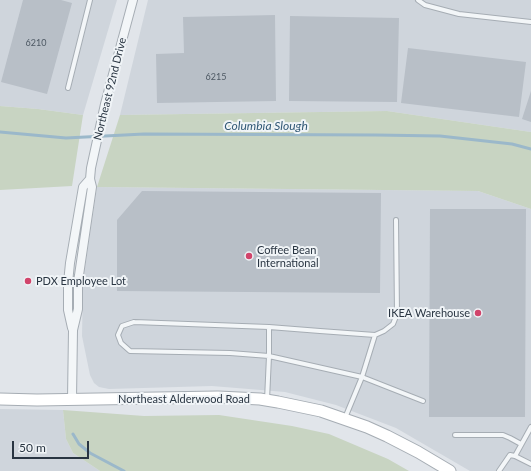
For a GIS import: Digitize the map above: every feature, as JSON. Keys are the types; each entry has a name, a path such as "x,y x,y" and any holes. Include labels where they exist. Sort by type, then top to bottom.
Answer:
{"street":[{"name":"Northeast 92nd Drive","path":"72,399 73,330 78,309 78,282 92,188 90,179 91,168 105,104 133,0"},
{"name":"Northeast Alderwood Road","path":"0,399 218,396 267,400 321,411 367,427 418,452 450,471"}],"lane":[{"path":"68,88 90,0"},
{"path":"418,0 425,5 459,14 531,22"},
{"path":"396,220 397,314 393,324 384,331 375,334 269,327 134,322 122,326 118,335 121,343 130,350 230,353 269,356 362,377 423,401"},
{"path":"267,400 269,327"},
{"path":"345,419 362,377 375,334"},
{"path":"515,456 531,428"},
{"path":"455,435 503,436 522,444"},
{"path":"499,471 510,455 531,464"}],"shaded area":[{"path":"0,0 117,0 83,115 0,106"},
{"path":"148,0 531,0 531,132 387,111 120,115"},
{"path":"97,187 478,191 531,209 531,471 470,471 396,428 336,405 285,392 212,386 109,389 99,387 94,383 90,375 82,336 83,282"},
{"path":"0,409 63,410 66,439 73,453 100,471 0,471"}],"green space":[{"path":"0,106 83,115 72,186 0,190"},
{"path":"387,111 531,132 531,209 478,191 97,187 120,115"},
{"path":"63,410 144,416 219,415 292,426 329,434 388,459 409,471 100,471 73,453 66,439"}],"building":[{"path":"23,0 61,0 72,3 47,94 1,82"},
{"path":"275,15 276,101 157,103 156,54 184,53 183,17"},
{"path":"290,16 399,18 397,102 289,101"},
{"path":"408,48 526,62 519,117 401,103"},
{"path":"531,91 531,122 522,119"},
{"name":"Coffee Bean International","path":"142,191 381,193 380,293 117,291 117,220"},
{"name":"IKEA Warehouse","path":"430,209 526,209 525,417 429,417"}],"waterway":[{"name":"Columbia Slough","path":"0,132 66,138 144,134 440,136 512,144 531,149"},
{"path":"73,434 79,444 90,453 124,471"}],"place":[{"name":"Coffee Bean International","path":"249,256"},
{"name":"PDX Employee Lot","path":"28,281"},
{"name":"IKEA Warehouse","path":"478,313"}]}
